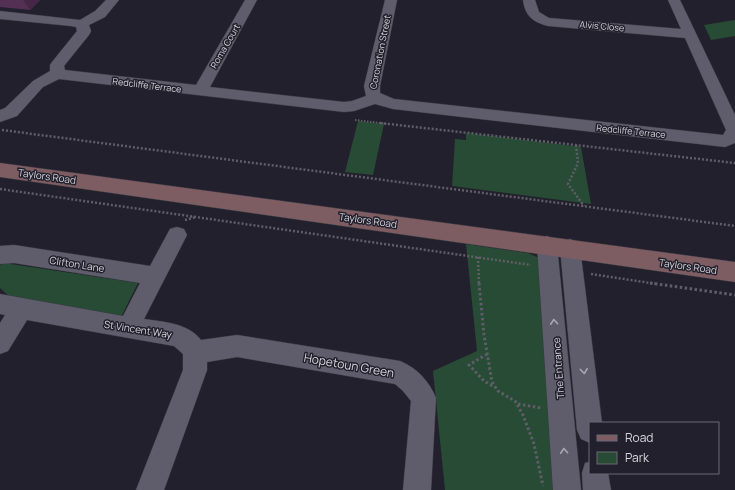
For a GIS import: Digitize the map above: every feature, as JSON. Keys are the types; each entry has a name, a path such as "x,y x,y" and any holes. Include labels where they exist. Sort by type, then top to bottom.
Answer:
{"main road":[{"name":"Taylors Road","path":"0,170 735,272"}],"street":[{"path":"0,15 82,24 100,14 113,0"},
{"name":"Roma Court","path":"200,91 251,0"},
{"name":"Coronation Street","path":"377,99 372,91 373,78 391,0"},
{"name":"Alvis Close","path":"529,0 531,12 542,20 689,34"},
{"name":"Redcliffe Terrace","path":"58,73 72,76 344,107 354,106 377,99 393,104 725,141 732,137 734,130 674,0"},
{"path":"0,116 11,112 38,84 58,73 56,65 84,31 82,24"},
{"path":"128,328 177,235"},
{"name":"The Entrance","path":"547,245 562,270 589,424"},
{"name":"The Entrance","path":"567,490 562,270 570,248"},
{"name":"Clifton Lane","path":"0,256 14,254 155,276"},
{"path":"0,343 11,307"},
{"name":"St Vincent Way","path":"11,307 179,336 188,342 196,352"},
{"name":"Hopetoun Green","path":"196,352 237,346 400,373 412,382 424,398 417,490"},
{"path":"150,490 196,370 196,352"},
{"path":"595,474 597,490"}],"path":[{"path":"353,119 735,163"},
{"path":"0,130 735,226"},
{"path":"576,145 578,163 568,184 571,190 582,201 584,206"},
{"path":"0,189 735,295"},
{"path":"478,258 480,301 493,386"},
{"path":"487,354 469,365 484,381 493,386 501,394 512,398 518,404 536,449 544,490"}],"green space":[{"path":"735,20 735,36 711,40 704,25"},
{"path":"358,121 384,124 373,175 345,172"},
{"path":"466,133 581,147 591,204 452,186 455,139 466,140"},
{"path":"466,244 528,253 541,259 555,490 445,490 433,371 477,351"},
{"path":"4,263 138,283 120,319 14,301 0,288 0,265"}]}
